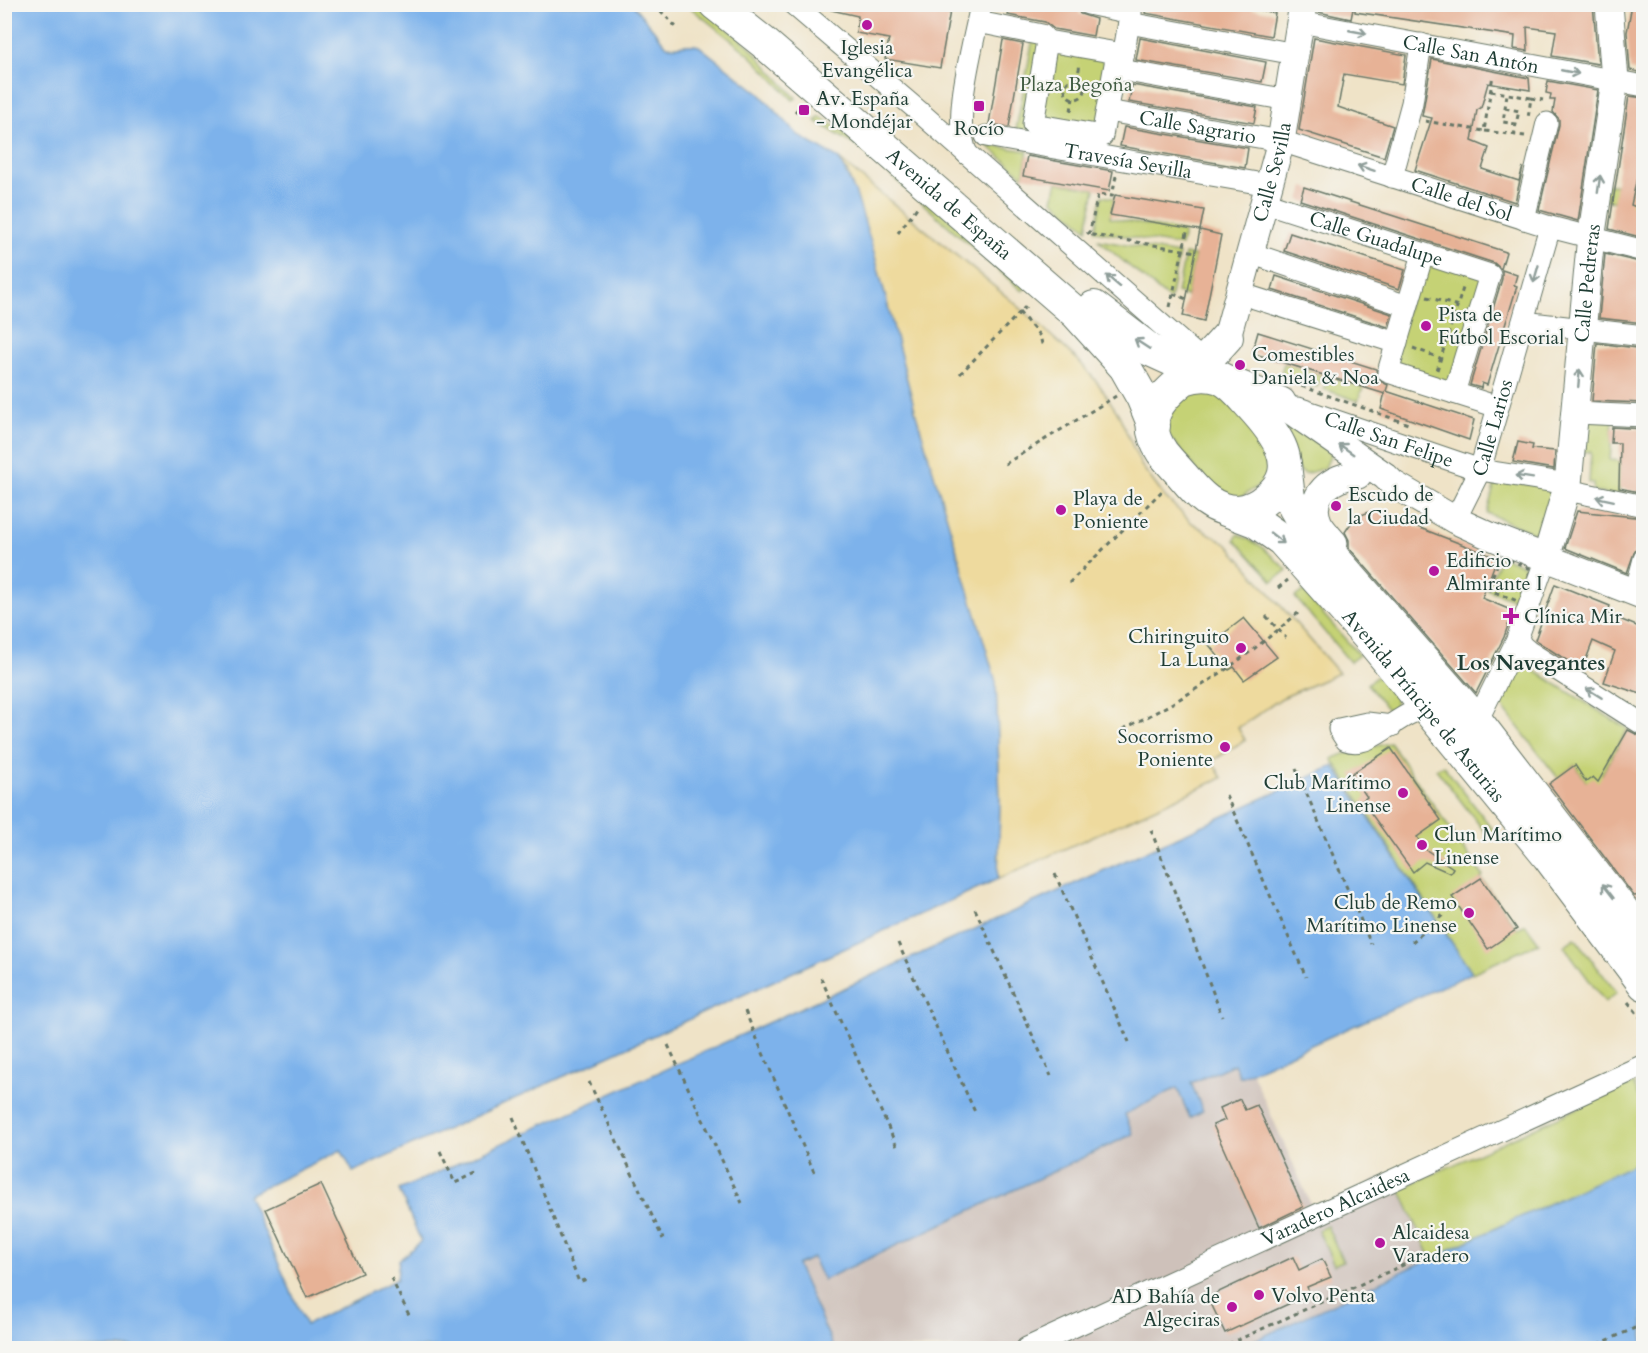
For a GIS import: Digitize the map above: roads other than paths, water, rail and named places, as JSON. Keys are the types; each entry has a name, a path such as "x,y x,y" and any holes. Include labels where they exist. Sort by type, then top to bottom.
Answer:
{"highway":[{"name":"Avenida de España","path":"715,4 763,42 1077,314 1103,340 1133,379 1154,426"},
{"name":"Avenida de España","path":"742,4 1118,327 1150,350 1210,377"},
{"path":"1210,377 1227,337"},
{"path":"1210,377 1272,429 1279,440 1281,483 1251,508 1226,510 1211,504 1198,494 1161,451 1154,426 1159,401 1210,377 1246,387 1284,392"},
{"name":"Avenida Príncipe de Asturias","path":"1281,483 1304,524 1428,702 1644,984"},
{"name":"Avenida Príncipe de Asturias","path":"1226,510 1255,521 1282,540 1428,702 1474,719 1638,920"}],"main road":[{"name":"Calle Pedreras","path":"1535,562 1567,487 1576,413 1591,238 1615,80 1610,4"},
{"name":"Calle Sevilla","path":"1227,337 1281,141 1301,13"},
{"path":"1284,392 1393,484 1455,520 1535,562 1639,594"},
{"path":"1281,483 1328,475 1358,475 1393,484"},
{"path":"1358,475 1339,478 1326,486 1318,499 1316,508 1319,524 1440,662 1428,702"}],"street":[{"path":"792,4 929,120 1210,377"},
{"path":"1088,4 1295,54"},
{"path":"1109,148 1121,58 1131,13"},
{"name":"Calle San Antón","path":"1301,13 1421,44 1644,86"},
{"path":"967,154 962,138 962,111 979,14 1042,35 1047,41 1288,100"},
{"path":"1029,133 1047,41"},
{"path":"1392,177 1408,118 1421,44"},
{"path":"1109,148 1121,58"},
{"path":"929,120 946,122 958,117 962,111"},
{"name":"Calle Sagrario","path":"1113,112 1281,141"},
{"path":"1524,219 1547,123"},
{"name":"Travesía Sevilla","path":"986,136 1029,133 1109,148 1266,193"},
{"name":"Calle del Sol","path":"1281,141 1550,227 1644,251"},
{"name":"Calle Guadalupe","path":"1266,193 1423,254 1490,275 1454,393"},
{"name":"Calle Larios","path":"1455,520 1480,470 1550,227"},
{"path":"1250,253 1409,299"},
{"path":"1423,254 1388,372 1498,407"},
{"path":"1239,292 1397,343"},
{"path":"1523,322 1644,336"},
{"name":"Calle San Felipe","path":"1284,392 1480,470 1567,487 1644,506"},
{"path":"1576,413 1644,416"},
{"path":"1639,594 1644,559"},
{"path":"1474,719 1484,708 1518,637 1535,562"},
{"path":"1518,637 1521,645 1528,651 1644,725"},
{"path":"1392,726 1367,723 1339,729 1347,740 1358,742 1392,726 1428,702"},
{"name":"Varadero Alcaidesa","path":"1027,1348 1644,1065"}],"water":[{"path":"5,4 633,5 667,46 699,46 760,94 799,136 839,159 856,194 873,249 916,414 996,682 1000,803 998,879 353,1172 341,1150 248,1195 306,1325 397,1279 399,1260 421,1241 399,1190 1334,766 1472,973 1240,1077 1234,1064 1191,1083 1203,1111 1190,1118 1177,1088 1125,1114 1133,1134 823,1280 813,1258 797,1265 834,1348 5,1348"},
{"path":"1643,1160 1643,1348 1238,1348"}],"place":[{"name":"Iglesia Evangélica","path":"867,25"},
{"name":"Rocío","path":"979,106"},
{"name":"Av. España - Mondéjar","path":"804,110"},
{"name":"Pista de Fútbol Escorial","path":"1426,326"},
{"name":"Comestibles Daniela & Noa","path":"1240,365"},
{"name":"Escudo de la Ciudad","path":"1336,506"},
{"name":"Playa de Poniente","path":"1061,510"},
{"name":"Edificio Almirante I","path":"1434,571"},
{"name":"Clínica Mir","path":"1511,616"},
{"name":"Chiringuito La Luna","path":"1241,648"},
{"name":"Socorrismo Poniente","path":"1225,747"},
{"name":"Club Marítimo Linense","path":"1403,793"},
{"name":"Clun Marítimo Linense","path":"1422,845"},
{"name":"Club de Remo Marítimo Linense","path":"1469,913"},
{"name":"Alcaidesa Varadero","path":"1380,1243"},
{"name":"Volvo Penta","path":"1259,1295"},
{"name":"AD Bahía de Algeciras","path":"1232,1307"}],"district":[{"name":"Los Navegantes","path":"1531,663"}],"park label":[{"name":"Plaza Begoña","path":"1076,84"}]}
